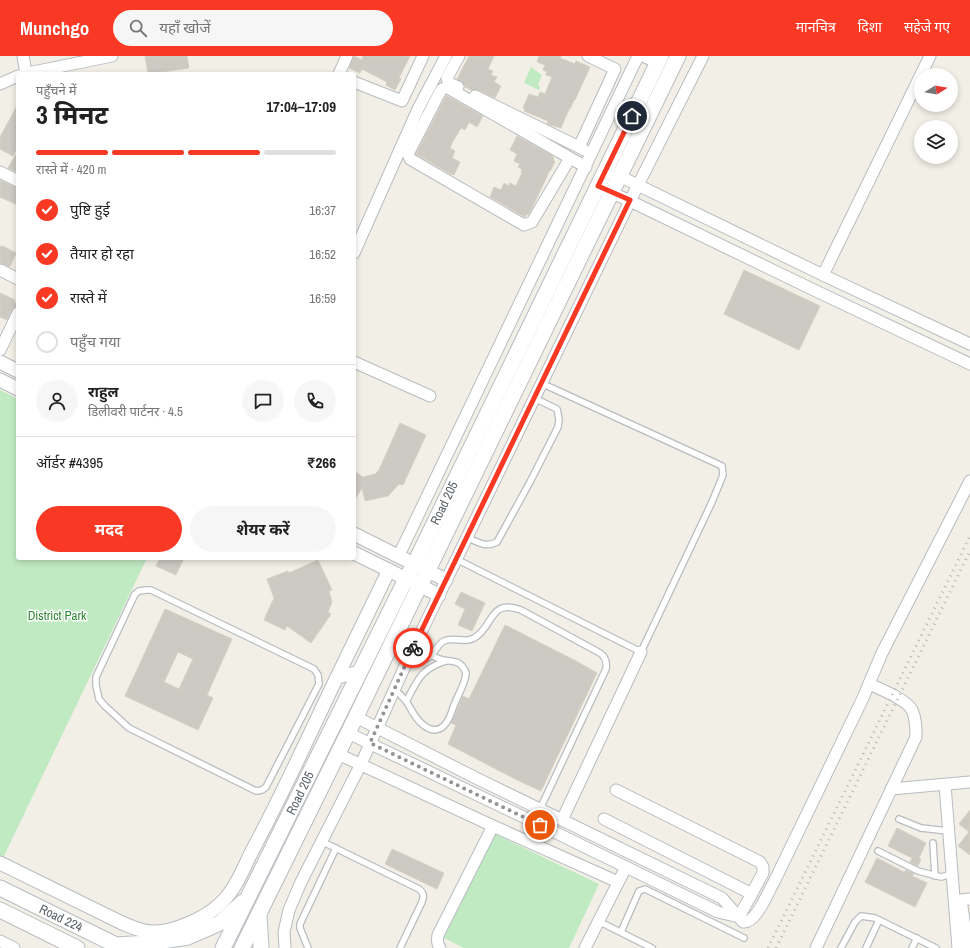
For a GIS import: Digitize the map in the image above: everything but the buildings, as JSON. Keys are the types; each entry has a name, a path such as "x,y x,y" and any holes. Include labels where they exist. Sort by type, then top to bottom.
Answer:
{"main road":[{"name":"Road 205","path":"242,948 678,56"},
{"name":"Road 205","path":"223,948 406,578 415,563 659,59"},
{"name":"Road 224","path":"0,888 119,946"},
{"path":"119,946 188,937 220,923 248,898"},
{"name":"Road 224","path":"0,910 77,948"},
{"path":"259,914 261,948"}],"street":[{"path":"22,72 23,56"},
{"path":"31,72 107,56"},
{"path":"340,72 347,56"},
{"path":"356,83 402,101 424,56"},
{"path":"356,248 418,109 446,56"},
{"path":"459,56 447,78 449,82 592,154"},
{"path":"578,147 615,69 588,56"},
{"path":"399,555 638,56"},
{"path":"643,56 659,59"},
{"path":"285,948 284,932 289,910 321,841 361,764 376,728 439,594 630,200 703,56"},
{"path":"823,276 930,56"},
{"path":"0,84 16,77"},
{"path":"570,158 532,222 524,225 410,159 408,154 441,90 448,88 586,167"},
{"path":"606,169 823,276 970,344"},
{"path":"0,172 16,180"},
{"path":"598,186 970,364"},
{"path":"0,270 16,278"},
{"path":"0,350 16,317"},
{"path":"0,362 16,370"},
{"path":"356,363 430,396"},
{"path":"0,380 16,388"},
{"path":"356,717 722,898 743,922 750,921 758,911 796,836 869,684 882,653 970,481"},
{"path":"356,535 415,563 446,580"},
{"path":"356,554 439,594"},
{"path":"0,863 122,923 142,931 166,931 186,925 220,905 235,884 278,803 389,570"},
{"path":"562,820 641,652"},
{"path":"337,677 360,672"},
{"path":"816,948 916,737 914,715 911,708 905,703 869,684"},
{"path":"348,733 718,912 739,917"},
{"path":"338,754 618,882"},
{"path":"891,789 970,782"},
{"path":"945,785 958,948"},
{"path":"616,790 760,862 763,867 763,873 739,917"},
{"path":"604,819 752,894"},
{"path":"440,948 437,941 438,935 493,826"},
{"path":"585,948 626,867"},
{"path":"968,948 961,900 969,894"},
{"path":"0,941 14,948"}],"lane":[{"path":"456,559 641,652 712,502 723,475 722,466 541,383"},
{"path":"467,537 486,545 497,542 558,427 559,419 557,409 534,398"},
{"path":"146,590 151,590 314,669 318,675 319,684 266,787 259,791 256,791 129,728 102,702 99,698 96,686 96,678 135,594 139,591 146,590"},
{"path":"390,647 409,657 420,660 427,659 432,655 440,643 446,640 453,638 462,641 475,638 486,626 496,611 504,607 511,606 600,652 604,656 607,663 606,669 540,809"},
{"path":"394,690 407,700 422,724 435,730 443,728 447,724 466,678 465,669 460,663 439,660 432,655"},
{"path":"407,700 421,675 427,669 448,661"},
{"path":"899,819 921,828 948,831"},
{"path":"321,841 419,889 423,893 422,902 400,948"},
{"path":"933,843 935,876"},
{"path":"308,948 300,928 300,924 336,848"},
{"path":"878,851 918,871 941,877 952,874"},
{"path":"621,932 639,891 645,889 744,938"},
{"path":"841,948 855,922 862,916 879,920 936,948"},
{"path":"866,948 879,920"},
{"path":"598,921 652,948"},
{"path":"912,948 916,938"}],"green space":[{"path":"531,67 542,75 538,84 540,87 539,90 524,83"},
{"name":"District Park","path":"0,390 16,398 16,560 146,560 3,858 0,857"},
{"path":"491,832 599,884 569,948 464,948 442,937"}],"railway":[{"path":"768,948 970,536"},
{"path":"776,948 970,551"}],"way so far":[{"path":"413,648 370,743 540,825"}],"route":[{"path":"413,648 630,200 598,186 632,116"}]}
